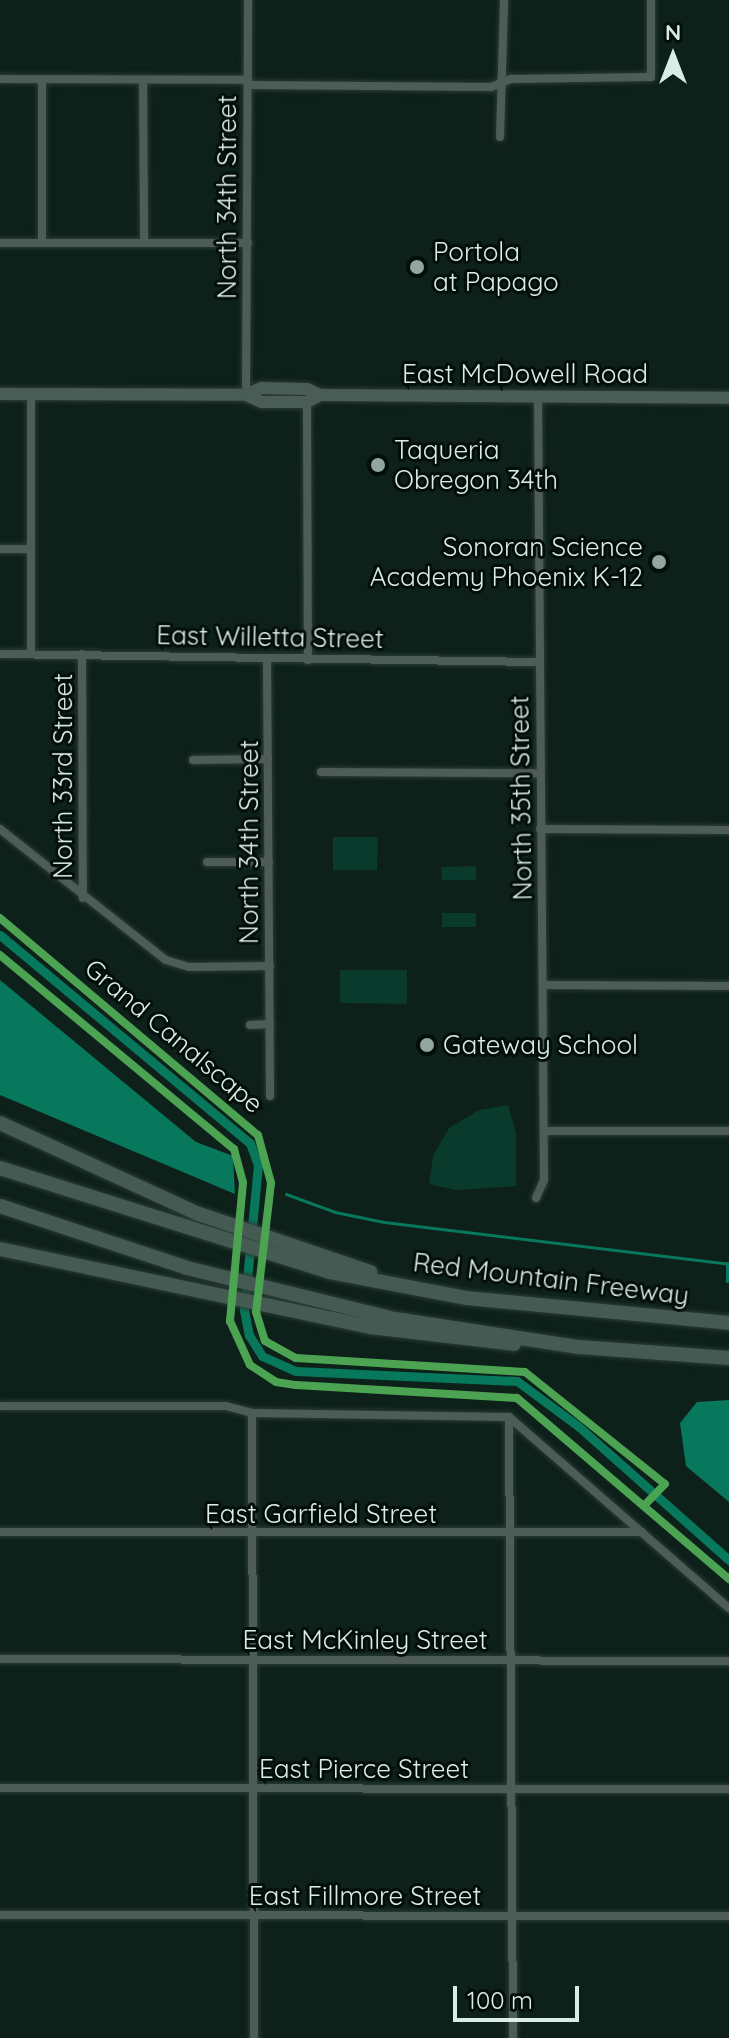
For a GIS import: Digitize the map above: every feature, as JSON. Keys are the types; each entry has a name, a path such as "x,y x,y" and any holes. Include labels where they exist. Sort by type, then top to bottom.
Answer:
{"highway":[{"path":"0,1123 292,1255"},
{"path":"0,1168 195,1232 292,1255"},
{"path":"0,1206 187,1268 395,1319 550,1343 729,1358"},
{"path":"0,1249 286,1310 482,1344 550,1343"},
{"name":"Red Mountain Freeway","path":"292,1255 527,1305 729,1323"}],"main road":[{"name":"East McDowell Road","path":"0,394 246,395 262,402 307,395 729,398"}],"street":[{"name":"North 34th Street","path":"246,395 248,0"},
{"path":"500,137 504,0"},
{"path":"0,79 501,84 511,79 651,77 651,0"},
{"path":"42,79 42,243"},
{"path":"143,80 144,243"},
{"path":"0,243 248,243"},
{"name":"North 33rd Street","path":"31,394 31,654"},
{"path":"307,395 308,660"},
{"name":"North 35th Street","path":"536,1198 544,1180 538,396"},
{"path":"0,549 31,549"},
{"name":"East Willetta Street","path":"0,654 539,662"},
{"name":"North 33rd Street","path":"82,654 83,898"},
{"name":"North 34th Street","path":"267,660 270,1096"},
{"path":"193,760 268,759"},
{"path":"321,772 540,773"},
{"path":"0,829 145,948 178,965 270,966"},
{"path":"540,829 729,830"},
{"path":"207,862 269,862"},
{"path":"543,985 729,986"},
{"path":"250,1025 270,1024"},
{"path":"544,1131 729,1131"},
{"path":"0,1406 226,1406 252,1413 509,1417 729,1608"},
{"path":"252,1413 254,2038"},
{"path":"509,1417 513,2038"},
{"name":"East Garfield Street","path":"0,1532 642,1532"},
{"name":"East McKinley Street","path":"0,1659 729,1661"},
{"name":"East Pierce Street","path":"0,1788 729,1789"},
{"name":"East Fillmore Street","path":"0,1915 729,1916"}],"shaded area":[{"path":"333,837 378,837 377,870 333,870"},
{"path":"476,866 476,880 442,880 441,867"},
{"path":"442,913 476,913 476,927 442,927"},
{"path":"340,970 407,970 407,1004 340,1003"},
{"path":"0,980 196,1142 233,1156 235,1194 0,1095"},
{"path":"508,1105 516,1133 516,1186 456,1190 429,1184 433,1156 449,1128 479,1110"},
{"path":"729,1400 729,1502 686,1466 680,1423 697,1402"}],"waterway":[{"path":"0,935 250,1143 258,1165 244,1310 249,1335 262,1356 296,1371 517,1381 578,1426 729,1560"},
{"path":"286,1194 335,1212 384,1222 729,1264"},
{"path":"727,1263 727,1281"}],"cycle path":[{"name":"Grand Canalscape","path":"0,918 258,1135 271,1183 256,1312 265,1341 296,1358 525,1372 665,1484 644,1506"},
{"path":"0,955 234,1149 243,1183 230,1321 250,1365 276,1382 296,1385 517,1398 729,1579"}],"place":[{"name":"Portola at Papago","path":"417,267"},
{"name":"Taqueria Obregon 34th","path":"378,465"},
{"name":"Sonoran Science Academy Phoenix K-12","path":"659,562"},
{"name":"Gateway School","path":"427,1045"}]}
